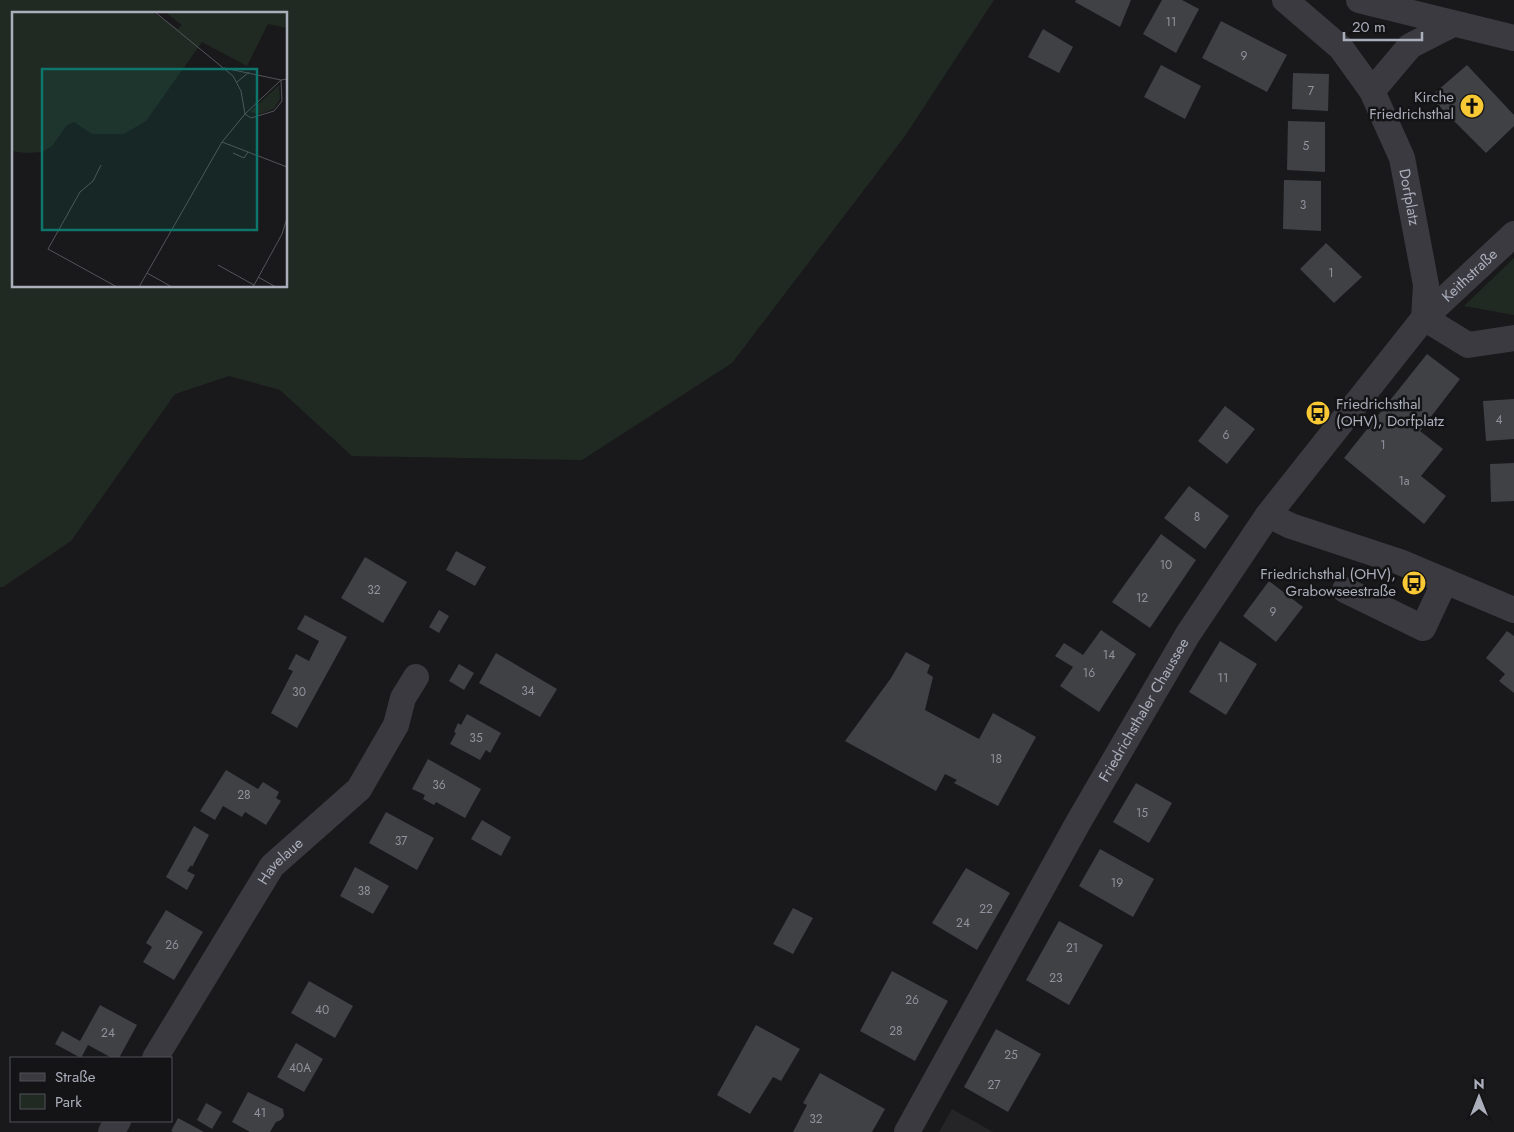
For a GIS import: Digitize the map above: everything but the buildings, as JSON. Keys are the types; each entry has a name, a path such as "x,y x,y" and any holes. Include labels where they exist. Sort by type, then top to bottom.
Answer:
{"street":[{"name":"Dorfplatz","path":"1285,0 1341,48 1372,91 1402,158 1426,286 1424,318"},
{"path":"1359,0 1514,38"},
{"path":"1372,91 1410,46 1453,24"},
{"name":"Keithstraße","path":"1424,318 1514,234"},
{"path":"1424,318 1468,345 1514,338"},
{"name":"Friedrichsthaler Chaussee","path":"906,1132 1079,821 1183,642 1268,515 1424,318"},
{"path":"1268,515 1291,526 1400,562 1514,610"},
{"path":"1344,590 1423,628 1445,581"},
{"name":"Havelaue","path":"157,1057 272,866 359,790 396,725 403,698 416,677"}],"shaded area":[{"path":"952,1109 993,1132 939,1132"}],"green space":[{"path":"0,0 994,0 905,136 732,363 582,460 352,456 280,390 229,376 175,394 71,541 3,587 0,587"},
{"path":"1514,258 1514,315 1464,306"}],"place":[{"name":"Kirche Friedrichsthal","path":"1472,106"},
{"name":"Friedrichsthal (OHV), Dorfplatz","path":"1318,413"},
{"name":"Friedrichsthal (OHV), Grabowseestraße","path":"1414,583"}]}
